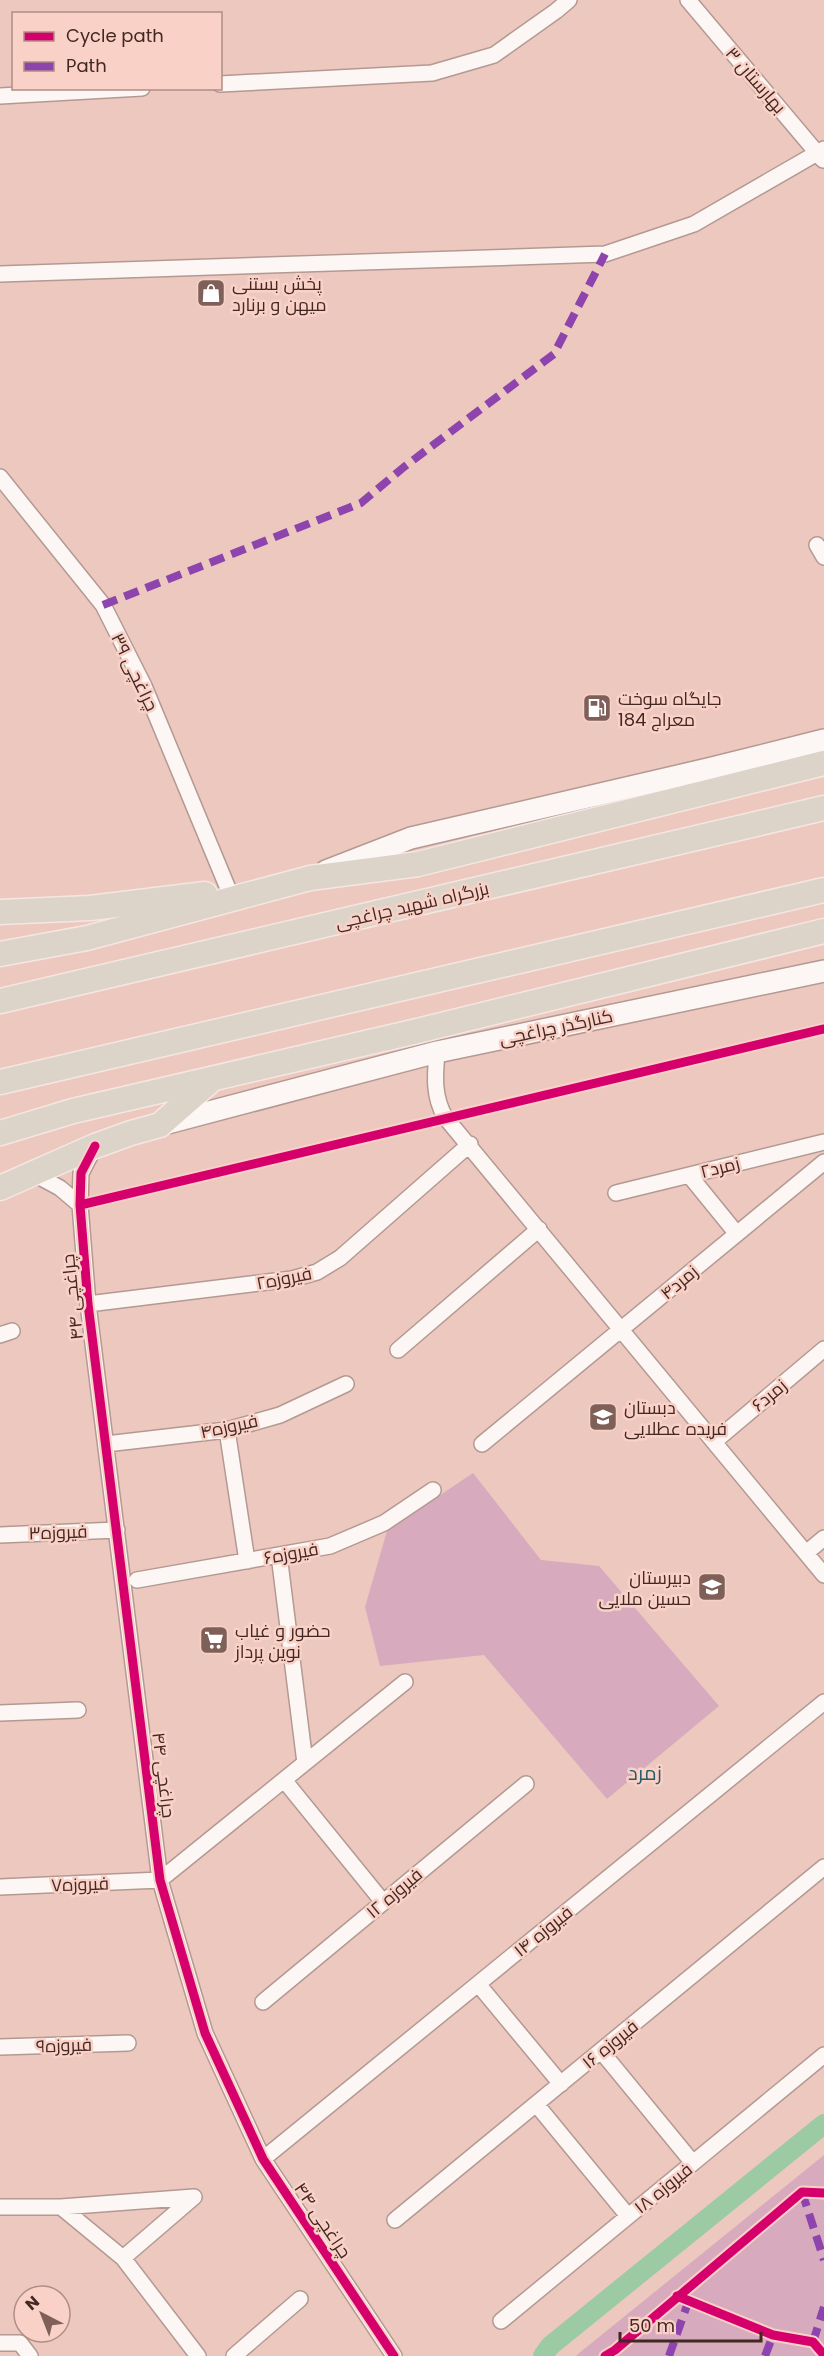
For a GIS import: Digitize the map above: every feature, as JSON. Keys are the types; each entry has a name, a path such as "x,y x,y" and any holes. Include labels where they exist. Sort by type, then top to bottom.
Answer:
{"highway":[{"path":"0,954 87,938 310,878 418,864 824,763"},
{"name":"بزرگراه شهید چراغچی","path":"0,1001 824,808"},
{"path":"0,912 90,908 228,891 274,888"},
{"path":"0,1082 824,890"},
{"path":"0,1132 73,1111 287,1062 824,931"},
{"path":"0,1188 95,1146 160,1125 213,1079"}],"main road":[{"path":"310,878 411,838 824,740"},
{"name":"کنارگذر چراغچی","path":"287,1062 361,1072 437,1052 824,971"},
{"path":"160,1125 361,1072"}],"street":[{"path":"222,84 432,73 494,55 569,0"},
{"name":"بهارستان ۳","path":"688,0 822,154"},
{"path":"0,96 106,90"},
{"path":"0,274 605,254 694,224 822,154"},
{"name":"چراغچی ۳۹","path":"0,477 103,605 144,686 228,891"},
{"path":"437,1052 435,1085 439,1106 445,1117 470,1144 824,1575"},
{"name":"زمرد۲","path":"616,1193 824,1142"},
{"name":"فیروزه۲","path":"88,1304 292,1279 318,1272 340,1258 470,1144"},
{"name":"چراغچی ۴۴","path":"95,1146 81,1173 80,1205 88,1304 160,1880 205,2033 263,2159 394,2356"},
{"name":"زمرد۴","path":"482,1444 824,1162"},
{"path":"34,1173 60,1188 80,1205"},
{"path":"689,1175 737,1234"},
{"path":"398,1350 539,1229"},
{"name":"زمرد۶","path":"714,1442 824,1349"},
{"name":"فیروزه۴","path":"106,1444 227,1430 280,1415 346,1384"},
{"path":"227,1430 247,1561"},
{"name":"فیروزه۶","path":"136,1580 330,1546 384,1523 433,1490"},
{"name":"فیروزه۳","path":"0,1534 117,1530"},
{"path":"806,1553 824,1539"},
{"path":"279,1555 305,1763"},
{"path":"160,1880 405,1682"},
{"name":"فیروزه ۱۴","path":"263,2159 824,1702"},
{"path":"0,1713 78,1710"},
{"path":"284,1780 383,1902"},
{"name":"فیروزه ۱۲","path":"263,2002 526,1784"},
{"name":"فیروزه ۱۶","path":"395,2220 824,1867"},
{"name":"فیروزه۷","path":"0,1887 160,1880"},
{"path":"478,1984 561,2084"},
{"name":"فیروزه۹","path":"0,2047 128,2043"},
{"path":"601,2051 693,2163"},
{"name":"فیروزه ۱۸","path":"501,2320 824,2055"},
{"path":"536,2104 628,2216"},
{"path":"0,2207 61,2207 194,2197 123,2258"},
{"path":"61,2207 123,2258 198,2356"},
{"path":"234,2356 300,2299"},
{"path":"0,2343 20,2343 30,2356"}],"shaded area":[{"path":"473,1473 541,1560 599,1566 719,1706 607,1799 484,1655 380,1666 365,1607 387,1531"},
{"path":"824,2155 824,2356 576,2356 578,2354"}],"waterway":[{"path":"543,2356 550,2346 824,2124"}],"marked path":[{"path":"103,605 361,503 404,467 554,354 605,254"},
{"path":"802,2192 824,2260"},
{"path":"669,2356 690,2297"},
{"path":"813,2342 824,2307"},
{"path":"765,2356 773,2335"}],"cycle path":[{"path":"80,1205 824,1029"},
{"path":"95,1146 81,1173 80,1205 88,1304 160,1880 205,2033 263,2159 394,2356"},
{"path":"605,2356 802,2192 824,2193"},
{"path":"677,2296 773,2335 813,2342 824,2355"}],"place":[{"name":"پخش بستنی میهن و برنارد","path":"211,293"},
{"name":"جایگاه سوخت 184 معراج","path":"597,708"},
{"name":"دبستان فریده عطلایی","path":"603,1417"},
{"name":"دبیرستان حسین ملایی","path":"712,1587"},
{"name":"حضور و غیاب نوین پرداز","path":"214,1640"}],"district":[{"name":"زمرد","path":"645,1773"}]}
